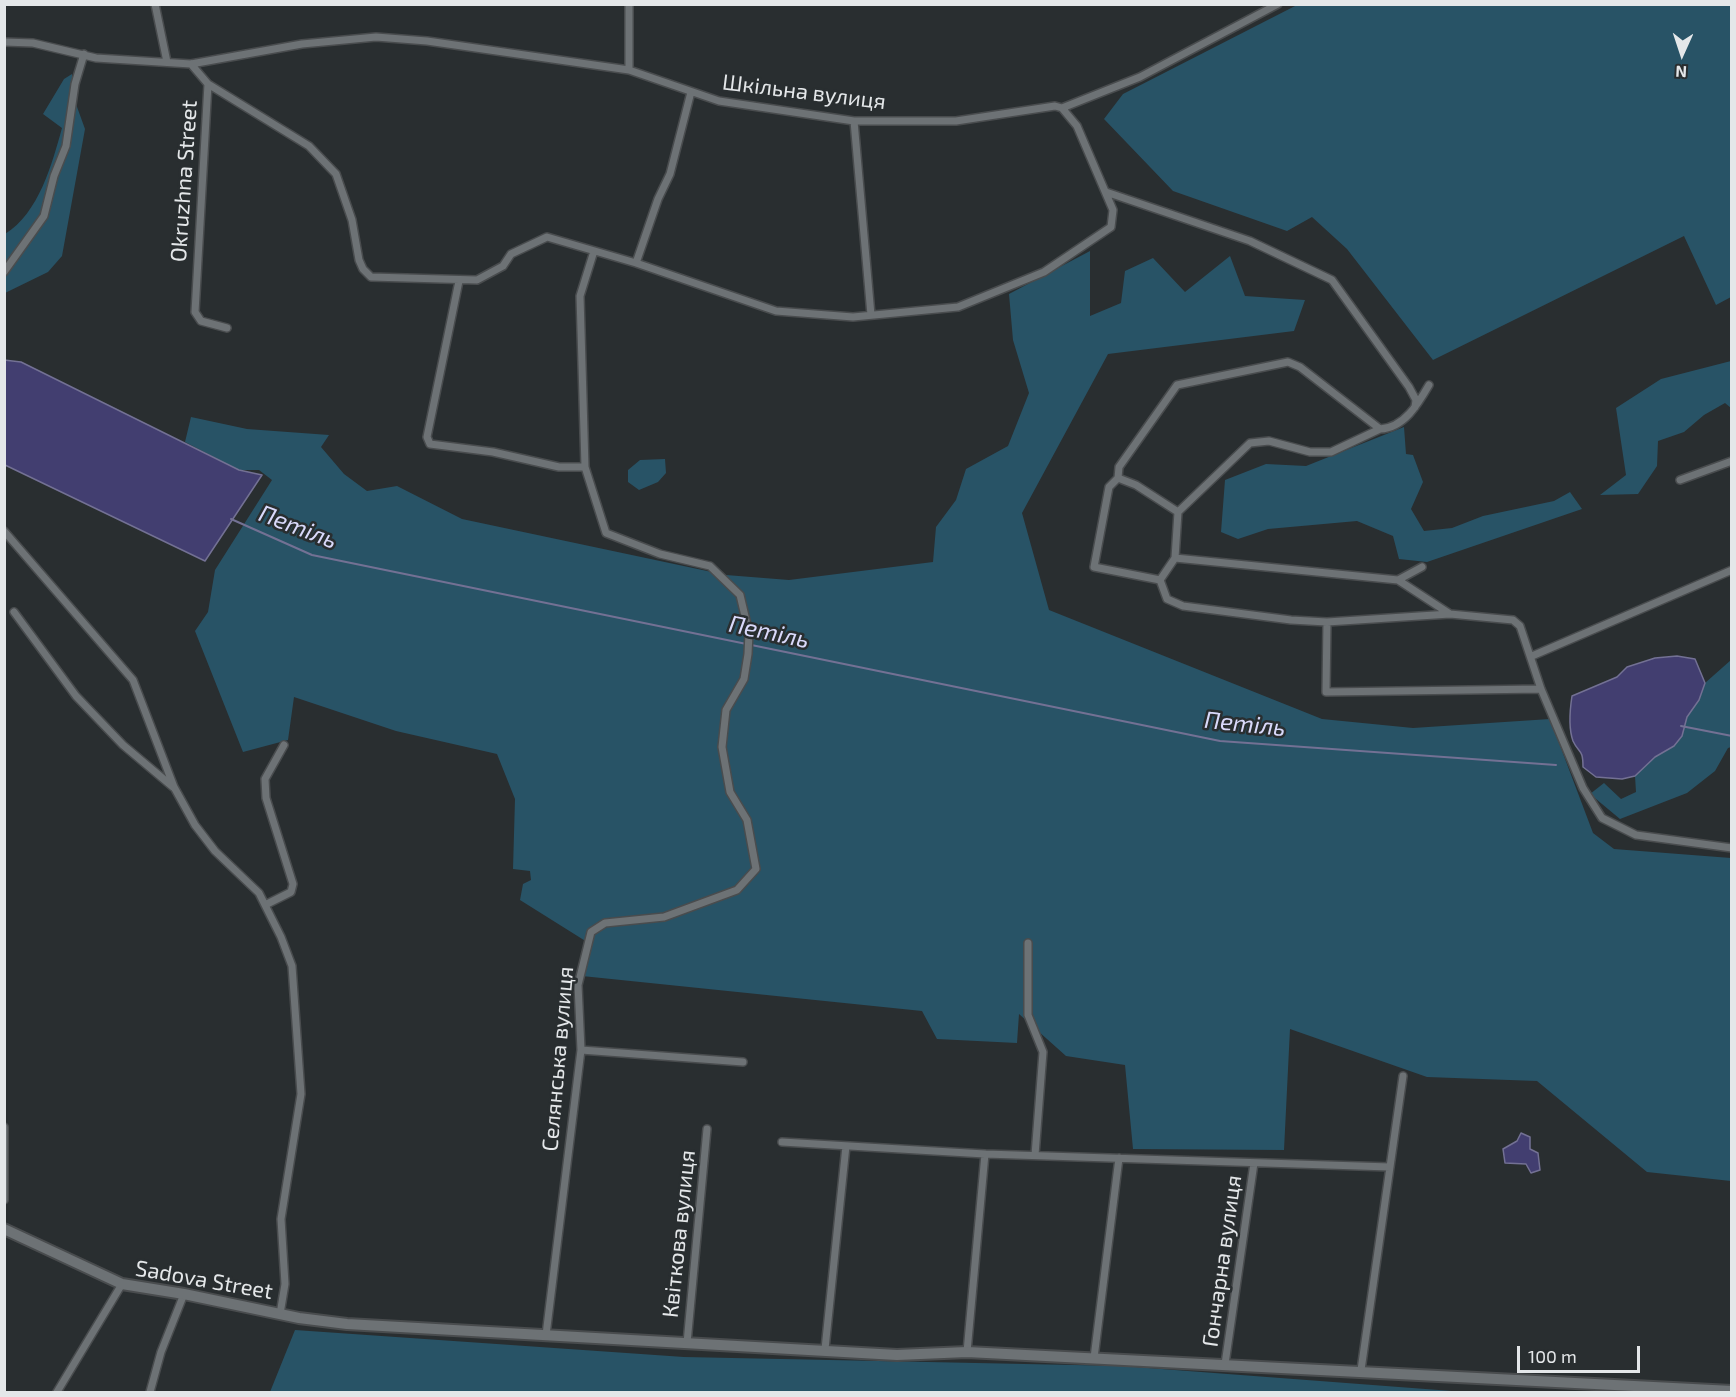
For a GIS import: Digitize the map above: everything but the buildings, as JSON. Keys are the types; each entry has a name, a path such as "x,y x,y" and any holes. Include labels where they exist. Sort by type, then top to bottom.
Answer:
{"street":[{"path":"155,4 167,62"},
{"path":"629,4 629,70"},
{"name":"Шкільна вулиця","path":"4,42 33,43 96,58 191,64 302,44 376,38 427,41 629,70 719,101 854,121 957,121 1055,106 1062,108 1140,77 1278,4"},
{"path":"4,272 44,216 54,176 66,146 75,84 84,54"},
{"path":"191,64 208,84"},
{"name":"Okruzhna Street","path":"227,328 201,321 195,312 208,84 309,146 336,174 351,220 359,260 370,277 382,279 420,277 459,281 477,280 503,266 512,254 547,237 636,263 776,311 853,316 958,307 1044,272 1111,227 1113,210 1106,192"},
{"path":"636,263 658,199 670,174 691,92"},
{"path":"1062,108 1077,126 1106,192 1250,241 1332,280 1409,387 1416,400 1414,410"},
{"path":"854,121 871,315"},
{"path":"459,281 427,437 430,444 493,452 559,467 585,467 580,296 594,251"},
{"path":"1160,580 1094,567 1109,487 1118,478 1119,468 1177,385 1278,362 1288,362 1300,367 1380,429"},
{"path":"1160,580 1175,558 1178,512 1250,443 1269,441 1310,452 1331,452 1380,429 1389,428 1414,410 1429,385"},
{"path":"1680,480 1731,461"},
{"name":"Селянська вулиця","path":"546,1335 581,1050 578,985 591,932 605,923 664,917 737,890 756,869 747,820 730,792 722,747 726,710 744,679 748,654 749,633 740,595 710,566 660,554 606,533 585,467"},
{"path":"1118,478 1136,485 1178,512"},
{"path":"4,531 133,680 174,787 195,825 215,851 259,893 292,966 301,1094 281,1219 285,1284 280,1314"},
{"path":"1175,558 1398,580 1450,614"},
{"path":"1398,580 1422,567"},
{"path":"1532,656 1731,570"},
{"path":"1160,580 1167,599 1183,606 1327,622 1450,614 1513,620 1520,626 1532,656 1541,689 1583,788 1608,822 1636,835 1731,848"},
{"path":"14,612 75,696 123,745 174,787"},
{"path":"1327,622 1326,692 1541,689"},
{"path":"266,905 291,892 293,884 266,798 265,778 284,745"},
{"path":"1028,943 1028,1015 1043,1052 1035,1155"},
{"path":"581,1050 743,1062"},
{"path":"1361,1370 1403,1076"},
{"path":"4,1127 4,1200"},
{"name":"Квіткова вулиця","path":"687,1343 707,1130"},
{"path":"782,1142 985,1154 1390,1167"},
{"path":"825,1349 846,1146"},
{"path":"967,1352 985,1154"},
{"path":"1094,1358 1119,1158"},
{"name":"Гончарна вулиця","path":"1225,1364 1254,1163"},
{"name":"Sadova Street","path":"4,1229 122,1284 280,1314 347,1324 825,1349 897,1355 967,1352 1361,1370 1731,1391"},
{"name":"Sadova Street","path":"57,1392 122,1284"},
{"path":"150,1392 161,1352 184,1294"}],"shaded area":[{"path":"1297,5 1731,5 1731,297 1716,305 1684,236 1433,360 1347,249 1312,217 1287,231 1173,191 1104,119 1123,94"},
{"path":"72,74 72,93 85,129 62,256 48,272 5,293 5,234 27,214 49,172 62,128 43,114 64,79"},
{"path":"1090,251 1090,316 1121,303 1125,271 1153,258 1185,292 1230,256 1245,296 1305,300 1294,331 1108,354 1022,513 1049,610 1322,719 1413,728 1550,719 1593,833 1614,849 1731,858 1731,1181 1647,1172 1537,1081 1427,1077 1290,1029 1284,1150 1133,1149 1125,1065 1066,1056 1019,1014 1017,1043 937,1039 922,1011 582,976 587,942 520,900 523,884 531,880 530,871 513,869 515,799 497,754 396,731 294,697 288,740 243,752 195,631 208,612 215,570 272,480 259,470 239,470 185,442 191,417 247,429 329,435 321,447 344,474 367,491 397,486 462,519 726,575 789,580 933,562 936,527 956,500 966,469 1008,446 1029,393 1013,340 1009,294"},
{"path":"4,360 21,362 239,470 262,475 205,561 5,465"},
{"path":"1731,361 1731,408 1725,403 1704,415 1684,432 1658,441 1657,466 1638,494 1600,495 1626,475 1616,408 1661,379"},
{"path":"1404,427 1406,454 1413,455 1423,482 1411,509 1424,531 1452,528 1483,516 1554,501 1570,492 1582,509 1427,562 1399,559 1393,536 1357,521 1268,529 1238,539 1221,532 1225,480 1266,464 1306,466"},
{"path":"665,459 666,473 658,482 639,490 628,482 628,470 640,460"},
{"path":"1677,656 1695,659 1705,683 1699,700 1687,717 1682,736 1674,746 1655,757 1635,776 1622,779 1596,777 1583,767 1581,754 1571,736 1572,696 1617,677 1627,667 1655,658"},
{"path":"1731,660 1731,747 1728,748 1715,771 1687,793 1620,819 1590,794 1604,783 1621,799 1636,792 1635,776 1655,757 1674,746 1682,736 1687,717 1699,700 1705,683"},
{"path":"1521,1133 1530,1137 1530,1149 1538,1153 1540,1170 1531,1173 1526,1164 1505,1163 1503,1149 1517,1141"},
{"path":"295,1330 684,1357 1122,1366 1465,1392 270,1392"}],"waterway":[{"name":"Петіль","path":"231,519 312,555 1220,741 1556,765"},
{"name":"Петіль","path":"1681,726 1732,736"}]}
